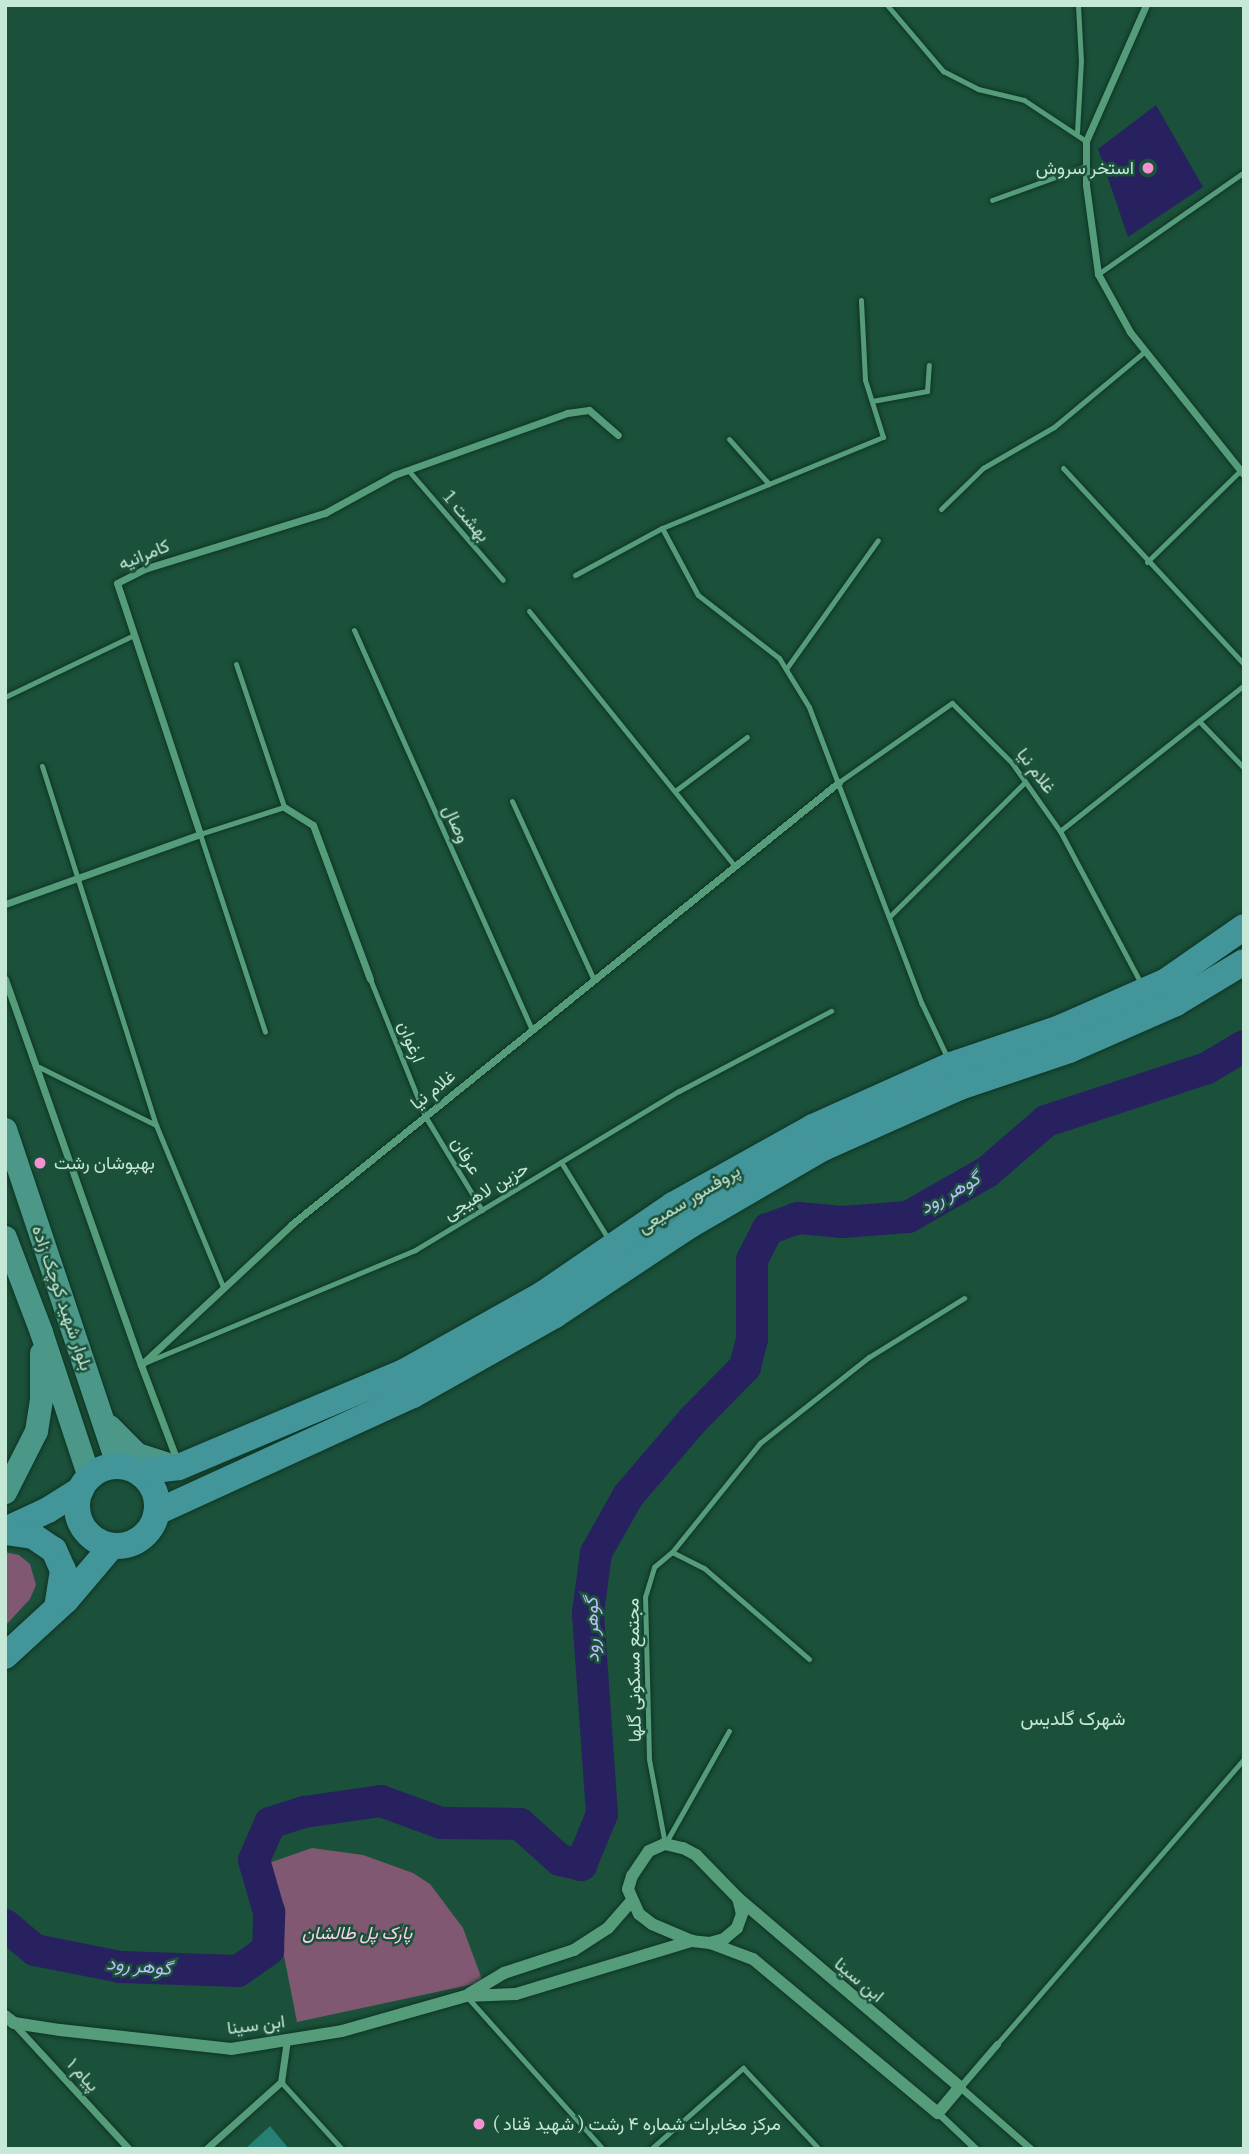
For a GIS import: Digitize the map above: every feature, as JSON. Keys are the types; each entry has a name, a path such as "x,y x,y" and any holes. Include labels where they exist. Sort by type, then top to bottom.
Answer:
{"main road":[{"name":"پروفسور سمیعی","path":"128,1469 179,1467 404,1373 543,1294 673,1205 813,1127 951,1065 1060,1028 1146,991 1165,982 1244,928"},
{"name":"پروفسور سمیعی","path":"157,1512 414,1395 555,1315 687,1227 823,1148 960,1087 1069,1051 1176,1003 1244,962"},
{"name":"بلوار شهید کوچک زاده","path":"5,1129 102,1419 128,1469"},
{"name":"بلوار شهید کوچک زاده","path":"5,1237 41,1332 85,1483"},
{"path":"5,1492 36,1431 41,1399 41,1332"},
{"path":"102,1419 137,1454 179,1467"},
{"path":"5,1531 48,1510 103,1469 128,1469 153,1489 157,1512 152,1526 141,1538 127,1545 112,1546 98,1541 86,1532 78,1511 85,1483"},
{"path":"5,1531 33,1536 54,1550 62,1570 57,1608"},
{"path":"5,1656 57,1608 112,1546"}],"street":[{"path":"1146,5 1086,141 1086,166 1098,274 1129,332 1242,473"},
{"name":"کامرانیه","path":"200,834 117,583 147,568 326,513 408,470 567,413 589,410 618,435"},
{"name":"غلام نیا","path":"141,1365 292,1224 839,782"},
{"path":"284,807 313,825 370,979"},
{"path":"5,904 200,834"},
{"path":"5,979 39,1067 141,1365 179,1467"},
{"path":"710,1943 724,1939 737,1928 742,1914 738,1898 696,1855 683,1848 664,1844 649,1851 638,1864 628,1889 631,1902 639,1914 652,1924 692,1941 710,1943 753,1959 938,2113 976,2149"},
{"name":"ابن سینا","path":"738,1898 960,2087"},
{"name":"ابن سینا","path":"466,1996 505,1973 574,1950 608,1928 631,1902"},
{"name":"ابن سینا","path":"10,2020 231,2049 342,2031 466,1996 516,1994 692,1941"},
{"name":"پیام ۱","path":"10,2020 129,2149"},
{"path":"206,2149 281,2082 287,2040"},
{"path":"938,2113 997,2044"},
{"path":"960,2087 1031,2149"}],"lane":[{"path":"887,5 943,71 978,89 1024,100 1077,132 1086,141"},
{"path":"1077,132 1081,61 1078,5"},
{"path":"992,200 1086,166"},
{"path":"1098,274 1244,172"},
{"path":"575,575 662,528 883,437 865,380 861,300"},
{"path":"941,509 983,468 1054,427 1144,352"},
{"path":"872,401 927,391 929,365"},
{"path":"729,439 769,484"},
{"path":"1063,468 1244,664"},
{"name":"بهشت 1","path":"408,470 503,580"},
{"path":"1147,562 1242,473"},
{"path":"662,528 698,595 779,658 809,707 922,1004 951,1065"},
{"path":"786,669 878,540"},
{"path":"528,611 735,866"},
{"name":"وصال","path":"354,630 532,1030"},
{"path":"5,697 134,635"},
{"path":"236,664 284,807 200,834 265,1032"},
{"path":"1060,831 1244,685"},
{"name":"غلام نیا","path":"839,782 952,703 1012,763 1060,831 1146,991"},
{"path":"1199,721 1244,768"},
{"path":"675,791 747,737"},
{"path":"42,765 156,1125 223,1287"},
{"path":"889,917 1025,782"},
{"path":"512,801 594,980"},
{"name":"ارغوان","path":"370,979 425,1116"},
{"name":"حزین لاهیجی","path":"141,1365 415,1250 679,1091 831,1011"},
{"path":"39,1067 156,1125"},
{"name":"عرفان","path":"425,1116 482,1210"},
{"path":"561,1162 613,1246"},
{"name":"مجتمع مسکونی گلها","path":"664,1844 649,1759 645,1597 654,1567 672,1552 760,1443 869,1357 964,1298"},
{"path":"672,1552 704,1568 809,1659"},
{"path":"664,1844 729,1731"},
{"path":"997,2044 1244,1759"},
{"path":"466,1996 603,2149"},
{"path":"651,2149 743,2068 819,2149"},
{"path":"281,2082 342,2149"}],"green space":[{"path":"5,1552 19,1555 30,1564 36,1585 30,1599 5,1626"},
{"name":"پارک پل طالشان","path":"312,1848 363,1855 413,1873 430,1884 463,1928 483,1982 297,2022 266,1864"}],"shaded area":[{"name":"استخر سروش","path":"1156,105 1203,187 1128,237 1098,149"}],"building":[{"path":"270,2126 289,2149 245,2149"}],"waterway":[{"name":"گوهر رود","path":"5,1925 35,1950 121,1967 238,1971 268,1950 269,1912 254,1860 270,1823 304,1812 381,1801 441,1823 520,1824 560,1860 581,1865 602,1814 588,1613 596,1553 628,1496 692,1421 745,1367 752,1339 752,1260 768,1229 798,1218 843,1222 908,1217 987,1172 1046,1121 1207,1068 1244,1046"}],"place":[{"name":"استخر سروش","path":"1148,168"},
{"name":"بهپوشان رشت","path":"40,1163"},
{"name":"مرکز مخابرات شماره ۴ رشت ( شهید قناد )","path":"479,2124"}],"district":[{"name":"شهرک گلدیس","path":"1073,1719"}]}
